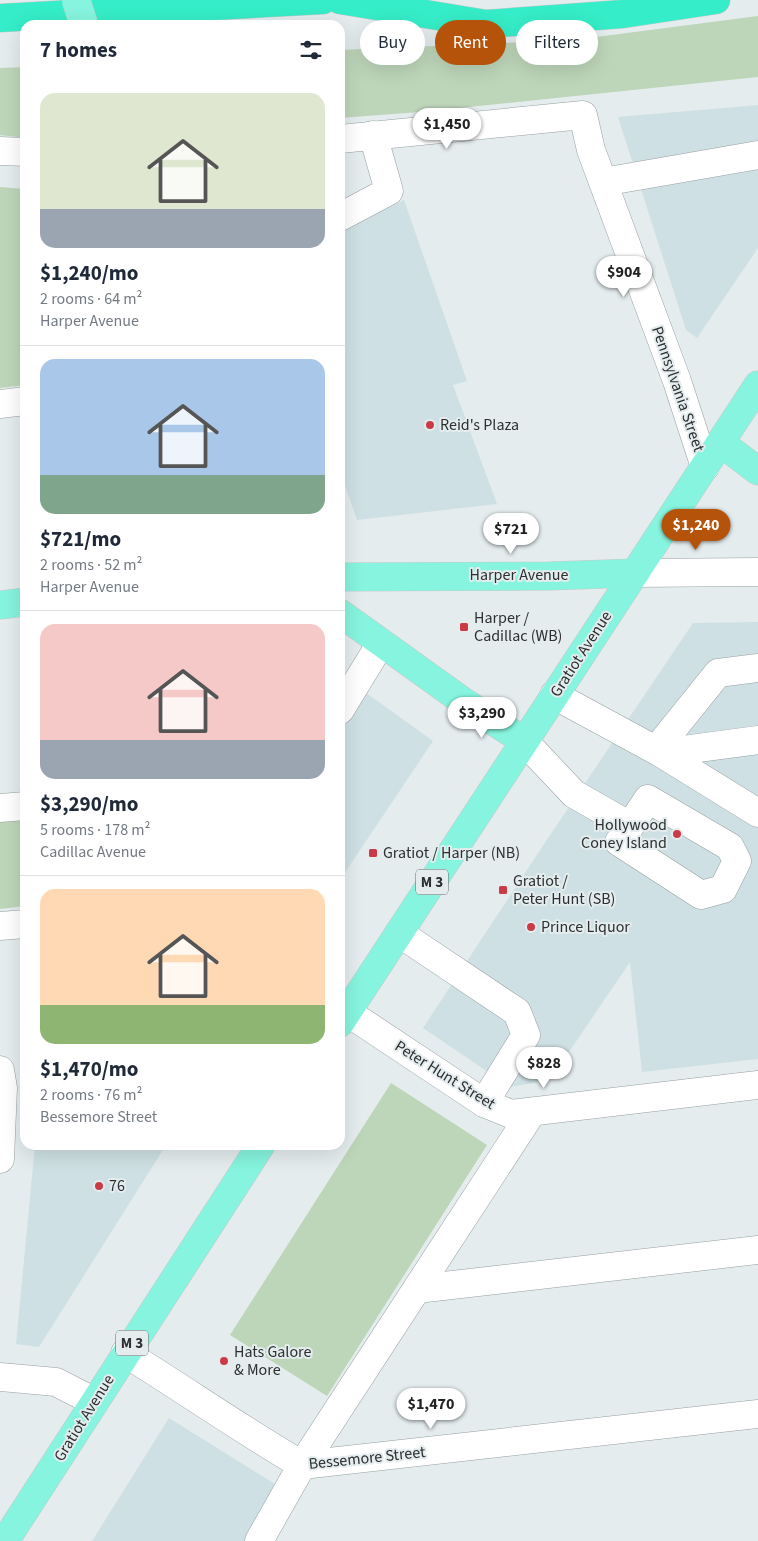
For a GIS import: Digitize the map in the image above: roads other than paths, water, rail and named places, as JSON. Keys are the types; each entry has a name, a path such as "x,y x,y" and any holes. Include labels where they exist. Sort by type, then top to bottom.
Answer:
{"highway":[{"path":"0,18 323,0"},
{"path":"340,0 486,24 623,14 716,0"}],"main road":[{"path":"76,0 82,20"},
{"name":"Gratiot Avenue","path":"345,1016 758,385"},
{"path":"721,443 758,471"},
{"name":"Harper Avenue","path":"345,577 549,576 635,573"},
{"path":"0,605 20,603"},
{"path":"345,617 464,702 524,741"},
{"name":"Gratiot Avenue","path":"5,1541 258,1150"}],"street":[{"name":"Pennsylvania Street","path":"373,135 583,116 603,182 677,381 705,467"},
{"path":"345,138 373,135 389,191 345,214"},
{"path":"0,150 20,152"},
{"path":"603,182 758,155"},
{"path":"0,404 20,402"},
{"name":"Harper Avenue","path":"635,573 758,572"},
{"path":"345,702 381,643"},
{"path":"659,751 718,673 758,668"},
{"path":"554,695 659,751 758,813"},
{"path":"659,751 758,740"},
{"path":"524,741 574,794 701,895 723,890 737,862 730,847 648,798 625,834"},
{"path":"0,808 20,806"},
{"path":"0,926 20,924"},
{"path":"399,933 518,1012 526,1036 484,1103"},
{"name":"Peter Hunt Street","path":"345,1019 484,1103 511,1114 758,1086"},
{"path":"0,1070 3,1088 0,1160"},
{"path":"259,1541 302,1466 532,1112"},
{"path":"417,1290 758,1250"},
{"name":"Bessemore Street","path":"126,1353 302,1466 758,1414"},
{"path":"0,1377 56,1382 95,1402"}],"place":[{"name":"Reid's Plaza","path":"430,425"},
{"name":"Harper / Cadillac (WB)","path":"464,627"},
{"name":"Hollywood Coney Island","path":"677,834"},
{"name":"Gratiot / Harper (NB)","path":"373,853"},
{"name":"Gratiot / Peter Hunt (SB)","path":"503,890"},
{"name":"Prince Liquor","path":"531,927"},
{"name":"76","path":"99,1186"},
{"name":"Hats Galore & More","path":"224,1361"}]}
